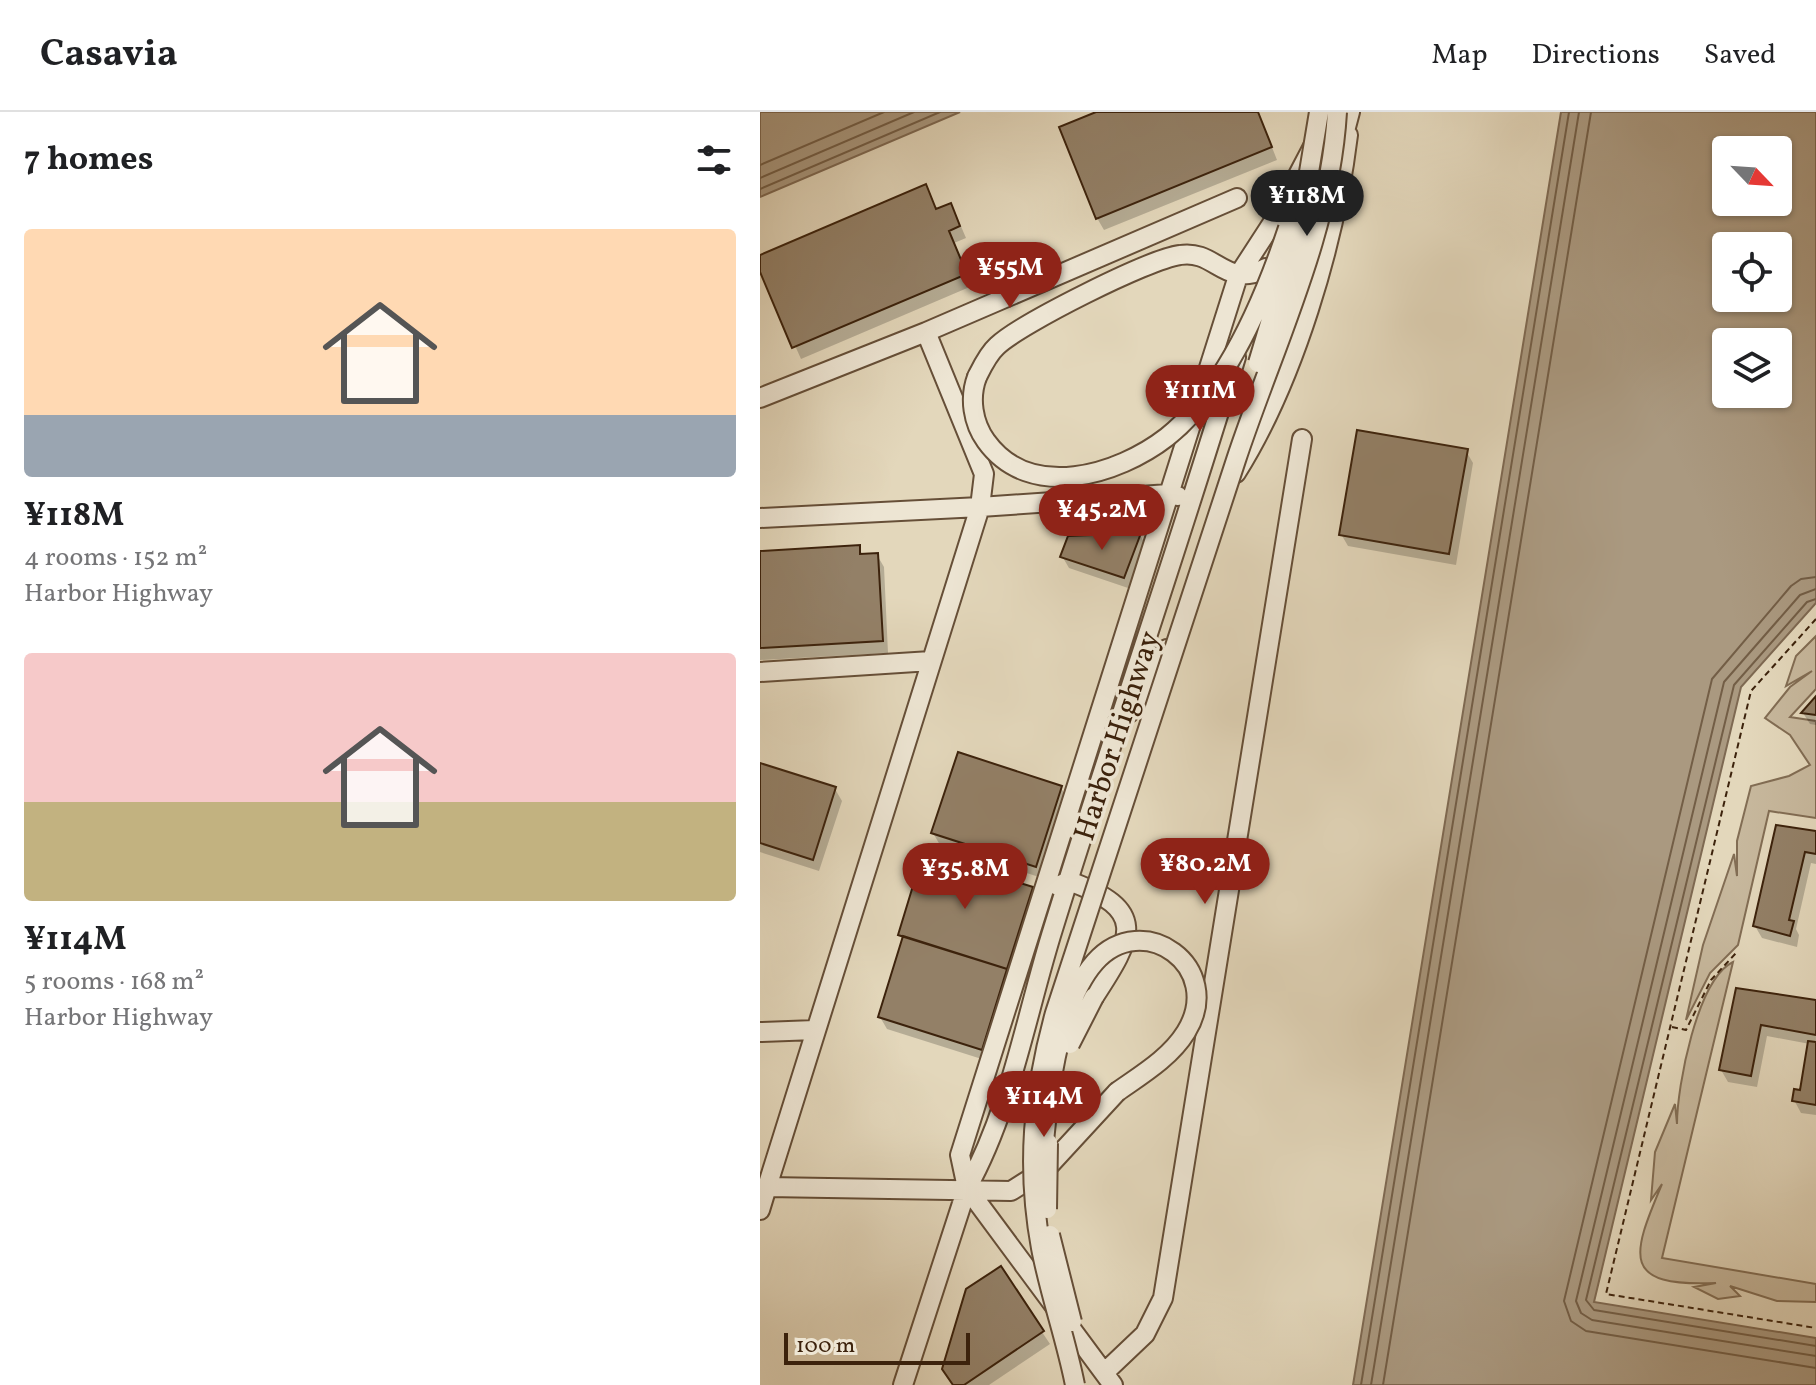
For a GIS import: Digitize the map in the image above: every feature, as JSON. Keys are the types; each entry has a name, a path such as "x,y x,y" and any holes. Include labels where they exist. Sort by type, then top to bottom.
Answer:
{"street":[{"path":"1266,268 1250,276 1238,276 1192,256 1180,255 1016,331 994,348 977,377 973,410 982,436 999,456 1026,470 1068,477 1103,471 1148,450 1170,434 1210,388 1264,292 1302,175 1312,112"},
{"name":"Harbor Highway","path":"1068,1385 1029,1220 1024,1146 1031,1079 1049,1007 1127,778 1289,266 1309,183 1319,112"},
{"path":"1302,439 1163,1298 1155,1320 1109,1379 1073,1335 967,1188 960,1155 1238,276 1275,219 1334,112"},
{"name":"Harbor Highway","path":"1075,1385 1036,1220 1032,1143 1039,1079 1055,1013 1233,468 1310,252 1326,191 1334,112"},
{"path":"903,1385 967,1188 987,1146 1115,735 1266,268 1345,131 1350,112"},
{"path":"1115,735 1162,662 1223,497 1260,430 1285,369 1332,229 1350,112"},
{"path":"760,398 926,332 1237,198"},
{"path":"760,1210 980,507 984,474 926,332"},
{"path":"760,518 1169,494 1190,499"},
{"path":"760,672 931,661"},
{"path":"996,1045 1020,999 1054,889 1069,881"},
{"path":"1069,881 1109,898 1120,908 1126,922 1123,948 1068,1048 1058,1079 1046,1180 1050,1235 1084,1385"},
{"path":"767,1187 967,1188 999,1193 1023,1186 1046,1169 1117,1092 1172,1050 1195,1014 1197,993 1192,973 1181,957 1157,944 1138,941 1120,945 1092,966 1069,1013 1051,1090 1042,1168 1043,1216 1084,1385"},
{"path":"760,1032 815,1030"}],"path":[{"path":"1816,619 1751,691 1606,1294 1816,1328"},
{"path":"1671,1026 1686,1030 1711,980 1736,953"}],"shaded area":[{"path":"1816,636 1816,689 1790,717 1816,721 1816,818 1769,811 1738,945 1710,973 1686,1020 1703,945 1734,854 1737,876 1737,841 1751,786 1789,776 1810,765 1790,735 1765,718 1790,687 1812,671 1786,686 1796,656"},
{"path":"1733,962 1662,1258 1816,1284 1816,1302 1777,1301 1730,1286 1740,1296 1718,1299 1694,1287 1716,1283 1663,1279 1649,1273 1642,1262 1640,1248 1644,1231 1662,1184 1651,1200 1655,1152 1675,1104 1677,1124 1685,1061 1699,1011 1720,972"}],"water":[{"path":"760,112 960,112 760,197"},
{"path":"1561,112 1816,112 1816,603 1741,687 1594,1302 1816,1338 1816,1385 1353,1385"}],"building":[{"path":"1096,112 1258,112 1272,147 1096,219 1059,127"},
{"path":"926,184 936,209 951,203 960,226 949,231 967,274 792,348 760,272 760,255"},
{"path":"1357,430 1468,449 1449,554 1339,535"},
{"path":"1141,533 1124,578 1060,557 1068,536"},
{"path":"860,545 860,554 878,553 883,641 760,648 760,551"},
{"path":"1816,696 1816,715 1801,713"},
{"path":"958,752 1062,786 1036,867 931,833"},
{"path":"760,763 836,787 813,860 760,843"},
{"path":"1776,825 1816,831 1816,854 1805,852 1789,920 1794,921 1790,936 1753,926"},
{"path":"923,853 1033,887 1007,969 898,935"},
{"path":"903,936 1007,969 982,1050 878,1017"},
{"path":"1736,988 1816,1000 1816,1035 1761,1025 1751,1076 1719,1070"},
{"path":"1808,1041 1816,1042 1816,1105 1792,1101 1794,1089 1800,1090"},
{"path":"1001,1266 1044,1331 964,1385 953,1385 942,1369 966,1289"}]}
